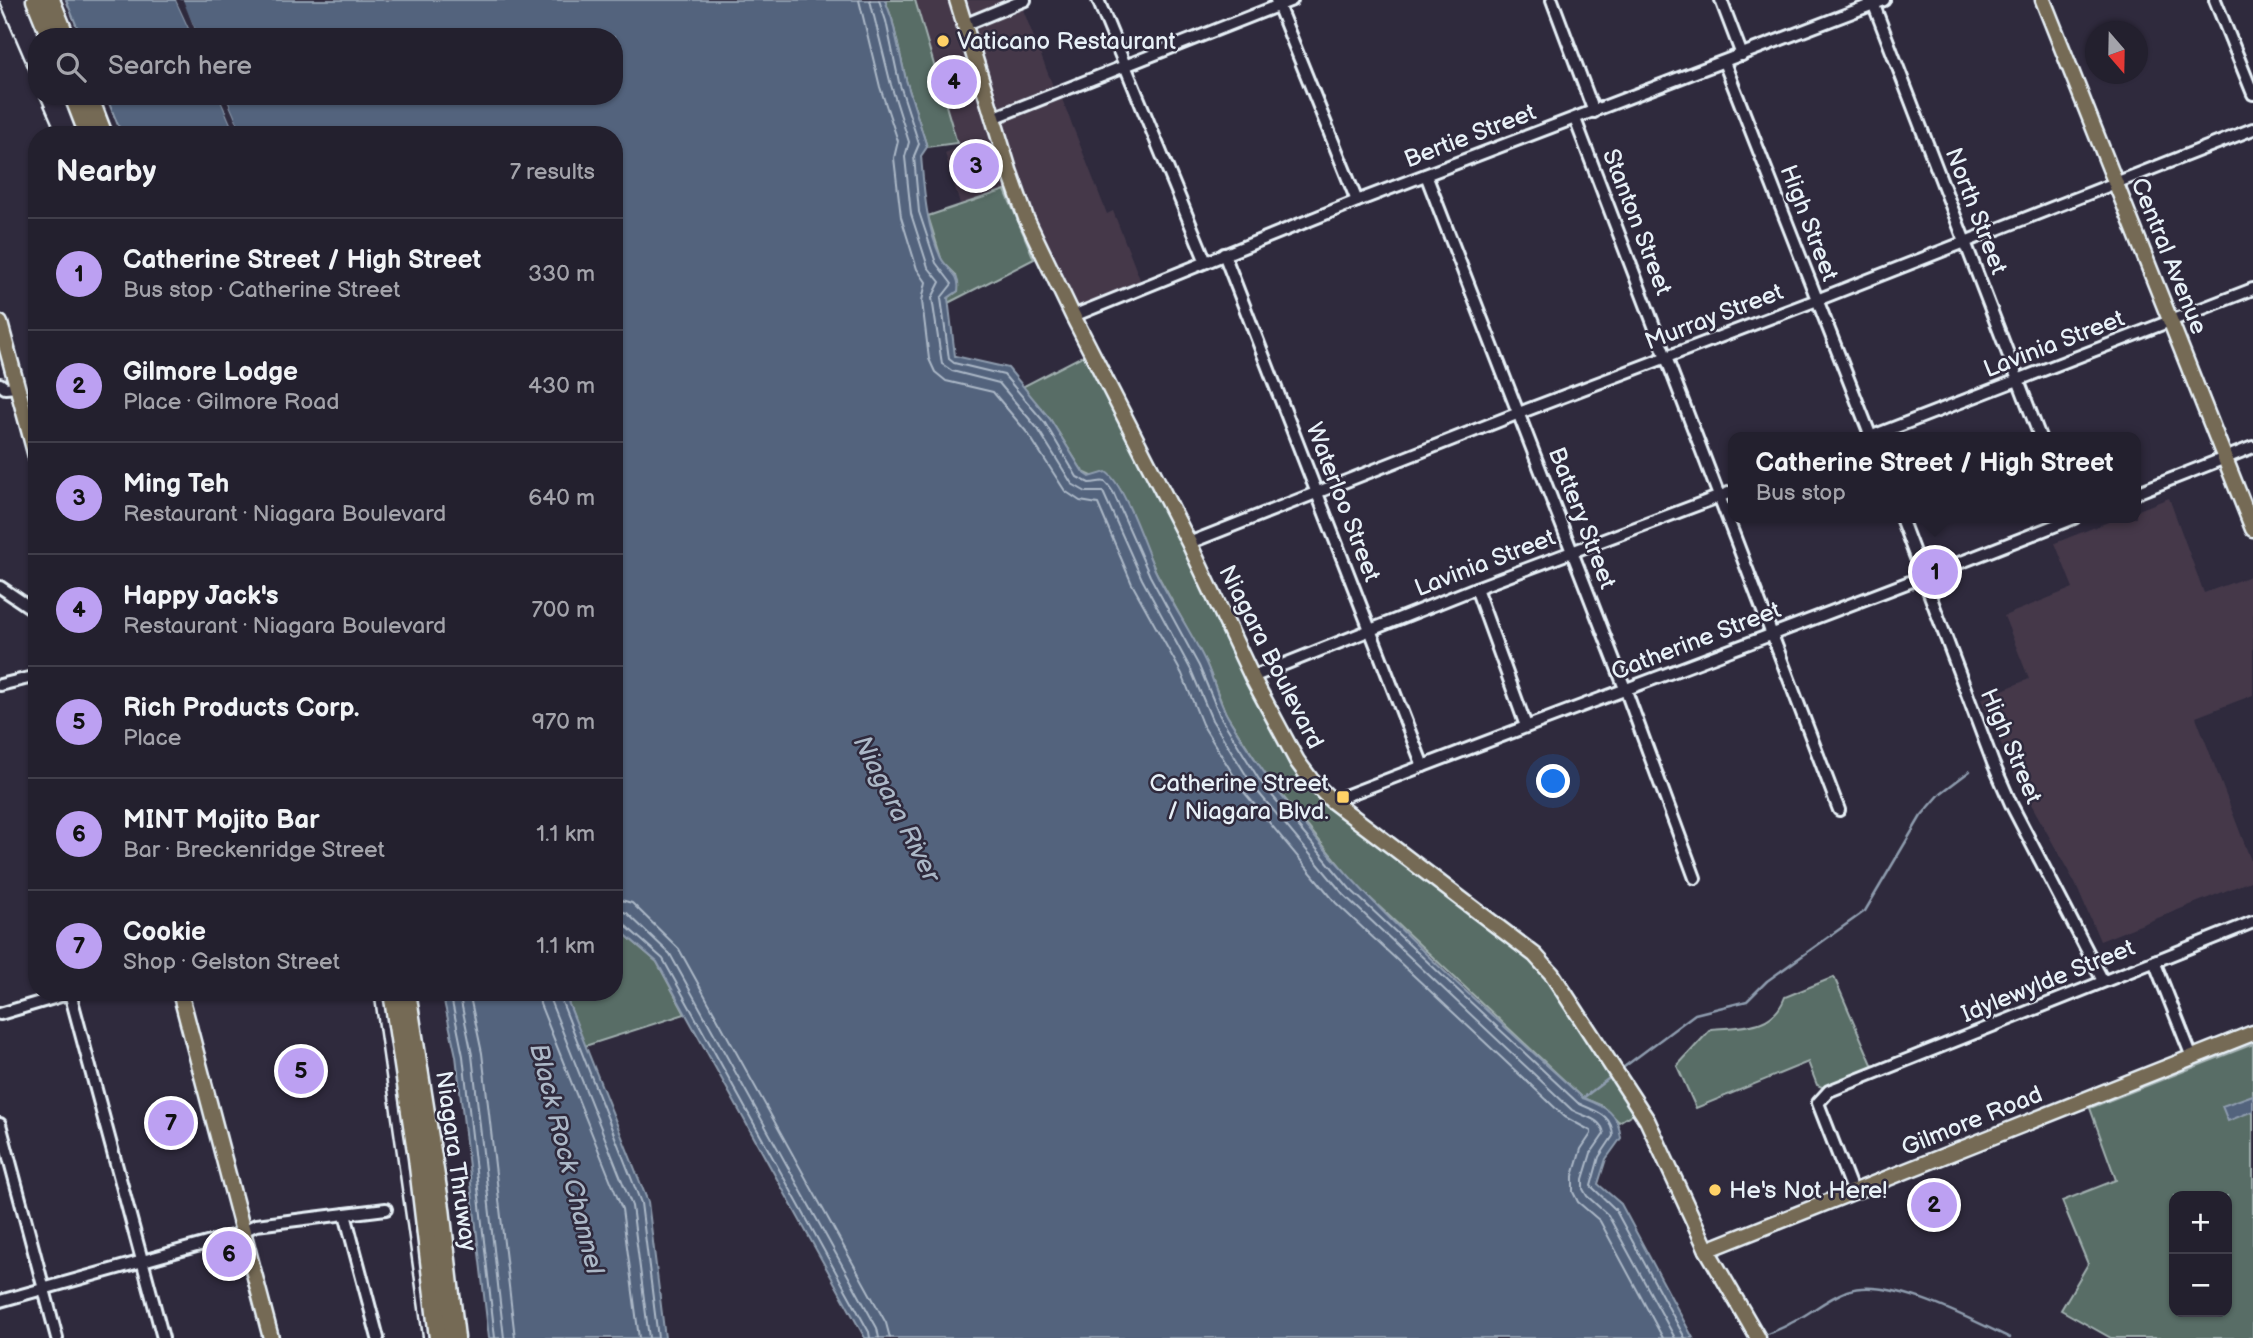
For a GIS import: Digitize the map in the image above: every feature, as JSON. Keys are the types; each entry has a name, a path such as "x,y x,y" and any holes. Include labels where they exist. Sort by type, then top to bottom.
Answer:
{"highway":[{"path":"36,0 47,28"},
{"path":"50,0 61,28"},
{"path":"77,105 86,126"},
{"path":"91,105 100,126"},
{"name":"Niagara Thruway","path":"394,1001 418,1158 439,1338"},
{"name":"Niagara Thruway","path":"407,1001 440,1208 455,1338"}],"main road":[{"name":"Niagara Boulevard","path":"957,0 1027,218 1073,316 1189,543 1252,677 1297,761 1332,801 1535,955 1552,974 1657,1138 1707,1250 1758,1338"},
{"name":"Central Avenue","path":"2043,0 2253,529"},
{"path":"0,324 28,427"},
{"path":"182,1001 271,1338"},
{"name":"Gilmore Road","path":"1707,1250 2253,1033"}],"street":[{"path":"964,25 1025,0"},
{"path":"1098,0 1206,262"},
{"path":"993,118 1278,3 1292,0"},
{"path":"1552,0 1594,112"},
{"path":"1721,0 1742,55"},
{"path":"2215,0 2253,94"},
{"name":"Bertie Street","path":"1073,316 1357,201 1724,62 1876,1"},
{"name":"North Street","path":"1876,1 2038,432"},
{"path":"1278,3 1357,201"},
{"name":"High Street","path":"1724,62 1869,432"},
{"name":"Stanton Street","path":"1575,119 1728,517"},
{"name":"Murray Street","path":"1189,543 2253,129"},
{"name":"Battery Street","path":"1426,175 1626,691 1695,878"},
{"name":"Waterloo Street","path":"1224,254 1423,766"},
{"name":"Lavinia Street","path":"1884,432 2253,289"},
{"path":"0,384 5,388 17,387"},
{"path":"2141,491 2253,447"},
{"name":"Lavinia Street","path":"1252,677 1476,588 1728,493"},
{"name":"Stanton Street","path":"1730,523 1839,810"},
{"name":"High Street","path":"1903,523 1988,752 2103,981"},
{"name":"Catherine Street","path":"1332,801 1526,726 1626,691 2058,523"},
{"path":"0,587 28,606"},
{"path":"1476,588 1526,726"},
{"path":"0,685 28,678"},
{"name":"Idylewylde Street","path":"1853,1193 1818,1103 1829,1091 2253,922"},
{"path":"2157,960 2154,961 2192,1057"},
{"path":"0,1014 45,1001"},
{"path":"74,1001 163,1338"},
{"path":"0,1124 57,1338"},
{"path":"0,1301 232,1236 256,1225 386,1209"},
{"path":"345,1214 378,1338"}],"shaded area":[{"path":"915,0 1025,0 1020,2 1058,99 1062,99 1107,214 1113,211 1143,287 1073,316 1015,188 960,204 945,153 959,147"},
{"path":"2169,498 2204,593 2253,575 2253,695 2196,717 2253,866 2253,880 2100,941 2075,883 2015,775 1981,699 2029,679 2004,616 2073,588 2055,543 2105,523 2141,523 2141,509"}],"green space":[{"path":"885,0 915,0 957,143 927,147"},
{"path":"1005,190 1034,259 948,303 948,298 958,291 956,275 942,261 928,216"},
{"path":"1086,354 1190,553 1274,734 1309,791 1528,956 1545,975 1635,1112 1619,1122 1603,1106 1583,1098 1355,884 1266,776 1226,714 1206,663 1156,572 1119,488 1083,472 1050,419 1022,387"},
{"path":"623,933 657,962 685,1014 585,1046 568,1001 623,1001"},
{"path":"1834,977 1875,1071 1832,1091 1817,1085 1808,1062 1696,1108 1677,1066 1711,1029 1764,1021 1780,1008 1785,997"},
{"path":"2253,1044 2253,1338 2111,1338 2061,1310 2088,1264 2062,1201 2116,1180 2090,1108"}],"water":[{"path":"66,0 176,0 189,28 77,28"},
{"name":"Niagara River","path":"181,0 885,0 927,147 921,156 926,208 932,233 941,258 958,280 958,291 948,298 955,356 1008,368 1050,419 1083,472 1090,477 1106,472 1113,478 1127,502 1161,582 1206,663 1228,717 1264,772 1346,873 1438,966 1583,1098 1614,1116 1621,1138 1606,1159 1598,1184 1621,1204 1693,1338 865,1338 657,962 623,933 623,126 238,126 229,105 623,105 623,28 194,28"},
{"path":"110,105 223,105 232,126 118,126"},
{"name":"Black Rock Channel","path":"444,1001 568,1001 648,1202 665,1338 489,1338 456,1056"},
{"path":"2253,1095 2253,1111 2228,1121 2222,1106"}],"pier":[{"path":"176,0 183,0 194,28 189,28"},
{"path":"223,105 229,105 238,126 232,126"}],"waterway":[{"path":"1620,1070 1695,1014 1747,1001 1767,981 1865,911 1921,816 1941,793 1970,771"},
{"path":"1583,1098 1612,1076"},
{"path":"1762,1336 1788,1325 1839,1294 1864,1288 1907,1294 1953,1311 2010,1338"}],"railway":[{"path":"0,2 28,67"},
{"path":"44,105 53,126"},
{"path":"375,1001 423,1338"}],"place":[{"name":"Vaticano Restaurant","path":"943,41"},
{"name":"Happy Jack's","path":"954,82"},
{"name":"Ming Teh","path":"976,166"},
{"name":"Catherine Street / High Street","path":"1935,572"},
{"name":"Catherine Street / Niagara Blvd.","path":"1343,797"},
{"name":"Rich Products Corp.","path":"301,1071"},
{"name":"Cookie","path":"171,1123"},
{"name":"He's Not Here!","path":"1715,1190"},
{"name":"Gilmore Lodge","path":"1934,1205"},
{"name":"MINT Mojito Bar","path":"229,1254"}]}
